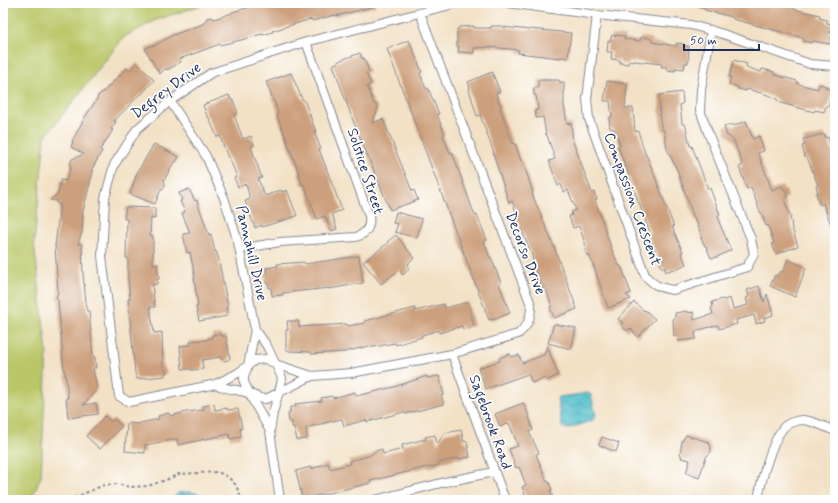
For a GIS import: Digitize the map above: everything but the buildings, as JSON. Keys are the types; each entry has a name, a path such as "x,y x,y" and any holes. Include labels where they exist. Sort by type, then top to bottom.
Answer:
{"street":[{"name":"Degrey Drive","path":"248,366 232,377 216,384 128,402 119,396 102,256 105,198 114,165 136,129 170,101 211,73 306,42 458,3"},
{"path":"508,3 597,15 691,25 711,30 810,64 835,66"},
{"name":"Decorso Drive","path":"275,364 312,376 351,373 452,354 518,334 525,329 529,322 531,305 420,13"},
{"name":"Compassion Crescent","path":"597,15 587,99 589,120 645,275 652,283 662,288 673,290 747,267 754,254 751,239 700,110 701,90 711,30"},
{"name":"Solstice Street","path":"240,249 280,242 356,237 364,233 369,225 369,216 306,42"},
{"name":"Pannahill Drive","path":"170,101 206,156 224,198 240,249 255,329 248,366 244,376 244,382 270,431"},
{"name":"Pannahill Drive","path":"255,329 267,346 281,373 282,378 270,431 280,500"},
{"name":"Sagebrook Road","path":"452,354 505,500"},
{"path":"248,366 255,360 266,359 275,364"},
{"path":"249,393 260,399 266,399 312,376"},
{"name":"Degrey Drive","path":"216,384 225,388 249,393"},
{"path":"758,500 761,483 767,464 772,450 784,427 802,420 835,431"},
{"path":"375,500 445,482 494,472"}],"path":[{"path":"69,500 104,485 117,484 130,487 148,486 179,474 218,472 228,477 236,485 242,500"}],"green space":[{"path":"3,3 208,3 156,20 124,37 45,137 34,243 47,353 41,476 31,500 3,500"}],"water":[{"path":"588,393 591,395 596,415 593,420 568,429 562,427 557,398"},
{"path":"189,492 201,494 211,500 172,500 178,493"}]}
